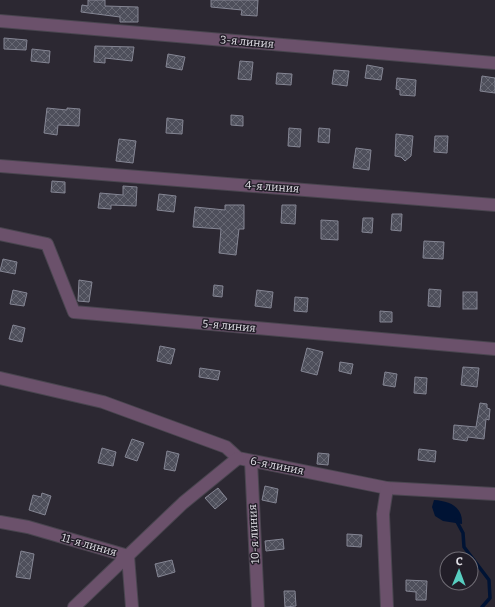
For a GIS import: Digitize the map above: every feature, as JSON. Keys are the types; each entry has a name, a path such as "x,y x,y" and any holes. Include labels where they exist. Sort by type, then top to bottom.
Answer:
{"street":[{"name":"3-я линия","path":"0,21 495,63"},
{"name":"4-я линия","path":"0,166 495,204"},
{"name":"5-я линия","path":"4,235 47,244 74,312 495,350"},
{"name":"6-я линия","path":"0,378 103,402 226,447 238,458 387,488 495,494"},
{"path":"74,607 183,503 238,458"},
{"name":"10-я линия","path":"251,461 258,607"},
{"path":"387,488 383,514 387,607"},
{"name":"11-я линия","path":"0,522 28,527 128,556 132,607"}],"water":[{"path":"434,500 445,502 458,509 462,518 462,524 443,521 435,516 432,507"}],"building":[{"path":"88,0 105,0 105,6 138,7 138,22 120,22 120,17 81,12 82,5 88,6"},
{"path":"211,0 258,0 257,16 241,15 242,10 211,7"},
{"path":"4,38 27,40 26,50 4,49"},
{"path":"95,46 134,47 132,61 105,58 105,63 94,62"},
{"path":"32,49 50,51 49,63 31,61"},
{"path":"168,54 185,57 182,70 166,67"},
{"path":"240,61 253,62 251,80 238,79"},
{"path":"367,65 383,68 381,80 365,78"},
{"path":"334,70 349,71 347,86 332,84"},
{"path":"277,73 292,74 291,85 276,84"},
{"path":"482,76 495,78 495,93 480,91"},
{"path":"397,78 416,80 415,96 400,95 400,90 396,89"},
{"path":"47,108 67,110 67,108 80,109 79,126 58,125 57,135 44,133"},
{"path":"231,115 243,116 243,126 231,125"},
{"path":"167,118 183,120 182,134 166,133"},
{"path":"289,128 301,129 300,147 288,146"},
{"path":"319,128 330,129 329,143 318,142"},
{"path":"396,134 413,136 411,156 405,161 401,157 395,156"},
{"path":"435,136 448,136 447,153 434,152"},
{"path":"119,139 136,141 133,163 116,161"},
{"path":"356,148 371,150 369,170 353,168"},
{"path":"52,181 65,182 65,193 51,192"},
{"path":"123,186 137,187 136,206 111,205 111,209 98,208 100,193 123,195"},
{"path":"159,194 176,196 174,212 157,210"},
{"path":"225,205 244,205 244,229 239,229 236,255 219,253 221,229 193,227 195,207 225,210"},
{"path":"282,205 296,205 295,224 281,223"},
{"path":"392,214 402,214 401,231 391,230"},
{"path":"363,218 373,218 372,233 362,232"},
{"path":"321,220 338,221 338,240 321,239"},
{"path":"424,241 444,242 443,259 423,258"},
{"path":"3,259 17,262 15,274 0,271"},
{"path":"79,280 92,282 89,302 78,301"},
{"path":"214,285 223,286 222,297 213,296"},
{"path":"429,289 441,290 440,307 428,306"},
{"path":"13,290 27,293 24,306 10,304"},
{"path":"257,290 273,292 271,308 255,306"},
{"path":"463,292 477,292 477,309 463,309"},
{"path":"295,297 308,298 307,312 294,311"},
{"path":"380,311 392,312 392,322 380,322"},
{"path":"13,325 25,328 22,342 9,339"},
{"path":"160,346 175,349 171,364 157,361"},
{"path":"307,348 323,352 317,375 301,371"},
{"path":"340,362 353,364 351,374 339,371"},
{"path":"463,367 479,368 477,387 461,385"},
{"path":"200,368 220,371 218,380 199,377"},
{"path":"385,372 397,374 395,387 383,385"},
{"path":"415,377 427,378 426,394 414,393"},
{"path":"480,403 487,404 487,408 490,409 489,420 486,419 484,439 468,437 467,441 453,439 454,425 476,427"},
{"path":"132,439 144,443 137,461 125,457"},
{"path":"102,448 116,452 113,466 98,463"},
{"path":"419,449 436,451 435,462 418,460"},
{"path":"167,451 179,454 175,471 164,469"},
{"path":"318,453 329,454 328,465 317,464"},
{"path":"265,486 278,489 276,503 262,500"},
{"path":"218,488 227,499 215,509 205,498"},
{"path":"42,493 51,496 45,515 29,510 33,495 41,497"},
{"path":"347,534 362,535 361,547 347,546"},
{"path":"283,539 284,549 266,551 265,541"},
{"path":"21,551 34,554 30,579 16,577"},
{"path":"172,560 175,572 158,577 155,564"},
{"path":"406,580 427,581 426,600 416,600 416,592 406,591"},
{"path":"284,591 295,591 296,606 285,607"}],"waterway":[{"path":"456,520 463,533 464,547 489,580 490,598 482,607"}]}
